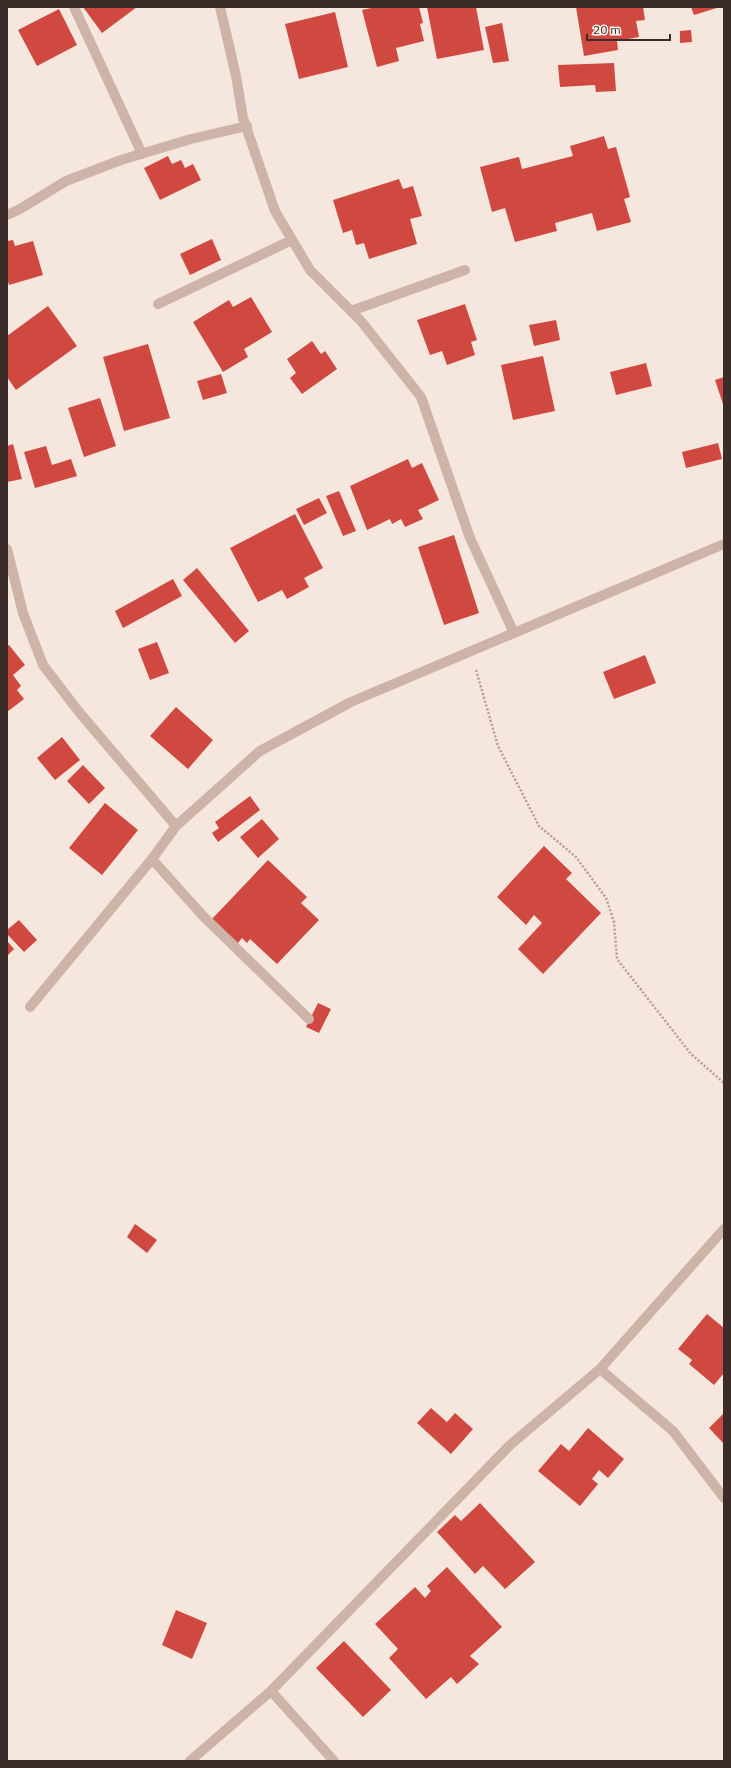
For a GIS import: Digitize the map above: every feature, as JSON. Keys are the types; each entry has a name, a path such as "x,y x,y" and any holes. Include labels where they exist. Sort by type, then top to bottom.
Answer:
{"street":[{"path":"74,7 142,154"},
{"path":"220,7 236,76 243,118 275,211 310,270 361,321 420,397 470,538 514,633"},
{"path":"7,215 66,181 142,154 191,139 247,126"},
{"path":"158,304 292,240"},
{"path":"352,312 465,270"},
{"path":"30,1006 152,859 176,826 260,752 351,702 724,544"},
{"path":"7,549 23,613 43,665 79,712 176,826"},
{"path":"152,859 203,916 309,1019"},
{"path":"190,1761 271,1691 510,1445 600,1369 724,1229"},
{"path":"600,1369 673,1432 724,1498"},
{"path":"271,1691 334,1761"}],"path":[{"path":"470,652 498,746 540,826 576,857 606,898 614,922 617,959 691,1054 724,1083"}],"building":[{"path":"83,7 137,7 102,33"},
{"path":"376,7 419,7 423,23 420,24 424,41 396,48 399,61 377,67 362,10"},
{"path":"427,7 476,7 484,50 437,59"},
{"path":"576,7 643,7 645,20 636,21 639,37 617,41 618,50 584,56"},
{"path":"691,7 720,7 694,15"},
{"path":"59,9 77,45 37,66 18,30"},
{"path":"335,12 348,67 299,79 285,24"},
{"path":"502,23 509,61 493,63 485,27"},
{"path":"691,30 692,42 680,43 680,31"},
{"path":"614,63 616,91 596,92 595,85 560,87 558,65"},
{"path":"604,136 608,149 616,147 630,197 624,199 631,222 597,231 592,213 555,223 557,231 515,242 505,208 492,212 480,167 519,157 522,169 573,156 570,146"},
{"path":"168,156 172,164 181,160 185,168 193,164 201,180 160,200 144,168"},
{"path":"399,179 403,189 413,186 422,216 410,219 417,244 369,259 364,243 356,245 352,230 343,233 333,200"},
{"path":"212,239 221,260 190,275 180,254"},
{"path":"13,240 15,246 33,241 43,275 9,285 7,278 7,241"},
{"path":"251,297 272,332 244,349 248,357 223,372 193,322 229,300 233,307"},
{"path":"465,304 477,340 471,342 475,355 447,365 442,351 430,355 417,320"},
{"path":"48,306 77,346 16,390 7,377 7,336"},
{"path":"556,320 560,340 534,346 529,325"},
{"path":"312,341 321,354 325,351 337,369 302,394 290,378 296,373 287,359"},
{"path":"148,344 170,418 124,431 103,357"},
{"path":"543,356 555,411 513,420 501,365"},
{"path":"646,363 652,386 616,395 610,372"},
{"path":"221,374 227,393 203,400 197,381"},
{"path":"724,377 724,407 715,380"},
{"path":"100,398 116,446 84,457 68,408"},
{"path":"718,443 722,459 686,468 682,452"},
{"path":"13,444 22,479 7,482 7,446"},
{"path":"46,446 52,465 71,459 77,476 35,488 24,452"},
{"path":"408,459 412,468 422,463 439,500 418,510 423,519 405,527 401,519 392,524 390,519 367,530 350,486"},
{"path":"339,491 356,531 343,536 326,496"},
{"path":"319,498 327,513 304,525 296,509"},
{"path":"295,514 323,568 304,578 309,587 287,599 282,590 258,602 230,548"},
{"path":"454,535 479,613 444,625 418,547"},
{"path":"197,568 249,631 235,643 183,580"},
{"path":"173,579 182,596 123,628 115,611"},
{"path":"157,642 169,673 150,680 138,649"},
{"path":"9,645 25,665 13,675 21,686 17,690 24,699 7,712 7,646"},
{"path":"645,655 656,683 614,699 603,672"},
{"path":"176,707 213,740 188,769 150,736"},
{"path":"62,737 80,760 55,780 37,758"},
{"path":"83,765 105,788 89,804 67,781"},
{"path":"250,796 260,810 218,842 212,833 219,828 215,822"},
{"path":"105,803 138,830 102,875 69,848"},
{"path":"262,819 279,839 258,858 240,837"},
{"path":"544,846 572,873 566,879 601,913 543,974 518,949 542,923 534,915 526,925 497,897"},
{"path":"268,860 307,897 301,903 319,920 277,964 250,939 247,943 242,938 238,943 212,919"},
{"path":"19,920 37,940 24,952 7,934 7,930"},
{"path":"7,941 14,949 7,956"},
{"path":"318,1003 331,1009 319,1033 306,1027"},
{"path":"135,1224 157,1240 147,1253 127,1237"},
{"path":"707,1314 724,1328 724,1373 714,1385 689,1364 692,1360 678,1349"},
{"path":"431,1408 447,1422 455,1413 473,1429 451,1454 417,1423"},
{"path":"724,1413 724,1444 709,1428"},
{"path":"588,1428 624,1459 608,1478 599,1470 592,1479 598,1484 580,1506 538,1471 561,1444 569,1451"},
{"path":"480,1503 535,1562 505,1589 483,1566 475,1574 437,1532 455,1515 461,1521"},
{"path":"447,1567 502,1627 470,1656 479,1664 457,1684 451,1677 426,1699 389,1658 398,1649 375,1624 415,1587 425,1598 431,1591 427,1586"},
{"path":"176,1610 207,1623 192,1659 162,1645"},
{"path":"344,1641 391,1690 363,1717 316,1668"}]}
